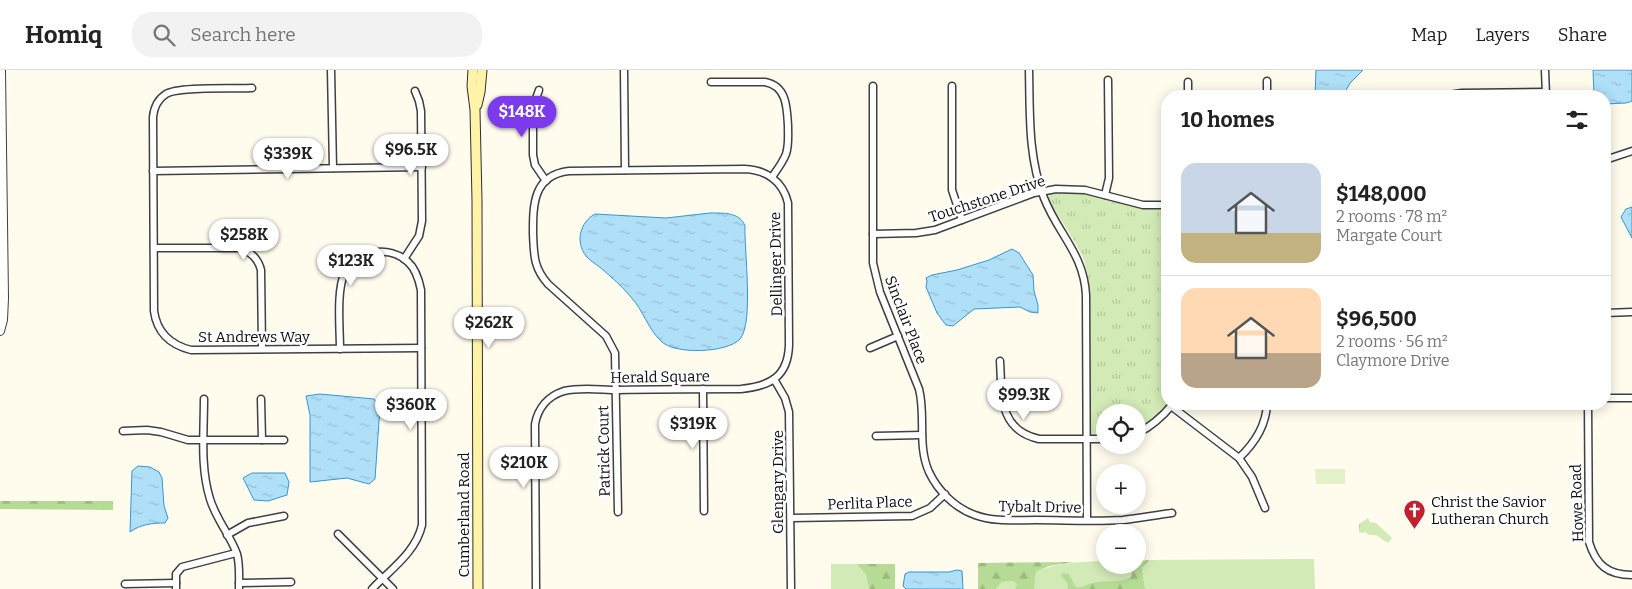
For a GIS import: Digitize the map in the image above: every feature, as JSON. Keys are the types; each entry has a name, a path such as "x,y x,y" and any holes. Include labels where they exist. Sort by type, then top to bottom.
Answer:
{"main road":[{"name":"Cumberland Road","path":"473,70 472,86 475,110 478,589"},
{"name":"Cumberland Road","path":"475,110 480,92 482,70"}],"street":[{"path":"0,332 3,320 4,298 1,70"},
{"path":"331,70 333,168"},
{"path":"624,70 625,170"},
{"path":"1029,70 1034,169 1046,203 1080,263 1084,278 1086,295 1087,520"},
{"path":"1546,70 1546,90"},
{"path":"1105,195 1108,178 1108,80"},
{"path":"1267,81 1267,90"},
{"path":"539,90 532,107 533,155 535,165 546,181 552,176 564,172 625,170 752,170 763,172 772,177 784,159 788,146 787,105 781,91 773,84 765,82 711,82"},
{"path":"1188,82 1188,90"},
{"name":"Sinclair Place","path":"872,86 873,234 877,283 921,395 923,453 926,464 935,482 944,494"},
{"path":"952,86 952,185 955,202 962,220"},
{"name":"St Andrews Way","path":"252,88 174,90 161,97 154,111 155,319 163,334 176,345 191,350 421,348"},
{"path":"404,259 416,241 421,228 421,111 415,92"},
{"path":"1611,158 1632,151"},
{"path":"153,171 422,167"},
{"name":"Dellinger Drive","path":"772,177 783,189 787,198 789,230 789,352 786,364 774,379"},
{"name":"Patrick Court","path":"546,181 536,195 533,204 533,246 536,266 548,284 610,341 615,353 618,512"},
{"name":"Touchstone Drive","path":"873,234 935,230 1042,191 1071,189 1105,195 1143,205 1161,205"},
{"path":"154,248 238,248 249,252 257,260 261,270 262,349"},
{"path":"340,348 340,287 346,271 359,257 372,252 387,252 410,263 421,287 422,525 415,544 372,589"},
{"path":"1611,312 1632,312"},
{"path":"870,348 898,336"},
{"path":"1000,361 1004,408 1008,418 1018,430 1039,439 1096,439"},
{"name":"Herald Square","path":"536,589 534,432 537,416 548,400 565,391 758,387 774,379"},
{"name":"Glengary Drive","path":"774,379 785,398 790,412 791,589"},
{"path":"703,388 704,511"},
{"path":"1611,398 1632,398"},
{"path":"204,399 205,474 210,500 236,553 239,566 239,586 291,582"},
{"path":"261,399 262,440"},
{"path":"1146,428 1167,410"},
{"path":"1178,410 1239,458 1252,477 1265,508"},
{"path":"1239,458 1251,446 1261,430 1265,421 1266,410"},
{"name":"Howe Road","path":"1588,410 1589,542 1594,555 1604,568 1621,575 1632,575"},
{"path":"123,431 148,430 188,440 284,440"},
{"path":"876,436 922,435"},
{"name":"Perlita Place","path":"790,518 912,516 930,508 944,494"},
{"name":"Tybalt Drive","path":"944,494 960,508 985,518 1121,520 1172,513"},
{"path":"227,535 248,524 284,516"},
{"path":"338,534 393,589"},
{"path":"125,584 176,586 176,574 182,567 236,553"}],"green space":[{"path":"1060,191 1091,194 1111,201 1161,208 1161,410 1165,410 1161,415 1146,424 1146,404 1096,404 1096,435 1090,435 1089,283 1084,260 1048,199 1049,194"},
{"path":"1315,469 1345,469 1345,484 1316,484"},
{"path":"0,501 113,501 113,510 0,509"},
{"path":"1368,518 1370,522 1376,523 1392,538 1388,543 1376,535 1359,532 1359,524"},
{"path":"1314,559 1315,589 1145,589 1143,574 1146,574 1146,563 1149,560"},
{"path":"1075,562 1049,566 1036,572 1034,589 1015,589 1017,584 1013,581 1002,582 996,589 978,589 978,563"},
{"path":"1096,562 1096,574 1132,574 1131,578 1122,581 1096,582 1076,587 1069,574 1061,576 1067,583 1068,589 1034,589 1036,572 1070,563"},
{"path":"831,564 857,564 866,575 869,589 831,589"},
{"path":"857,564 895,564 895,589 869,589 866,575"},
{"path":"1063,573 1069,574 1076,587 1131,577 1132,574 1143,574 1145,589 1068,589 1067,583 1061,576"},
{"path":"1013,581 1018,584 1015,589 996,589 1002,582"}],"water":[{"path":"1316,70 1363,70 1350,83 1346,90 1315,90"},
{"path":"1593,70 1632,70 1632,101 1611,104 1611,90 1594,90"},
{"path":"1632,207 1632,238 1621,217 1626,209"},
{"path":"725,213 735,216 743,221 745,226 747,318 740,339 733,344 713,349 677,349 668,346 656,336 628,293 586,256 581,245 581,233 586,222 595,214 666,218"},
{"path":"1012,249 1019,253 1033,275 1038,313 1030,312 1020,307 974,309 953,326 946,325 937,313 926,287 926,278 989,260"},
{"path":"320,394 374,399 380,407 375,479 369,484 347,478 310,482 310,415 306,396"},
{"path":"138,466 150,467 159,472 162,478 164,506 168,518 165,523 147,524 130,532 132,471"},
{"path":"252,473 285,473 289,482 287,495 268,501 254,500 243,478"},
{"path":"962,571 963,589 906,589 903,586 905,574 909,572 949,572"}],"place":[{"name":"Christ the Savior Lutheran Church","path":"1415,530"}]}
